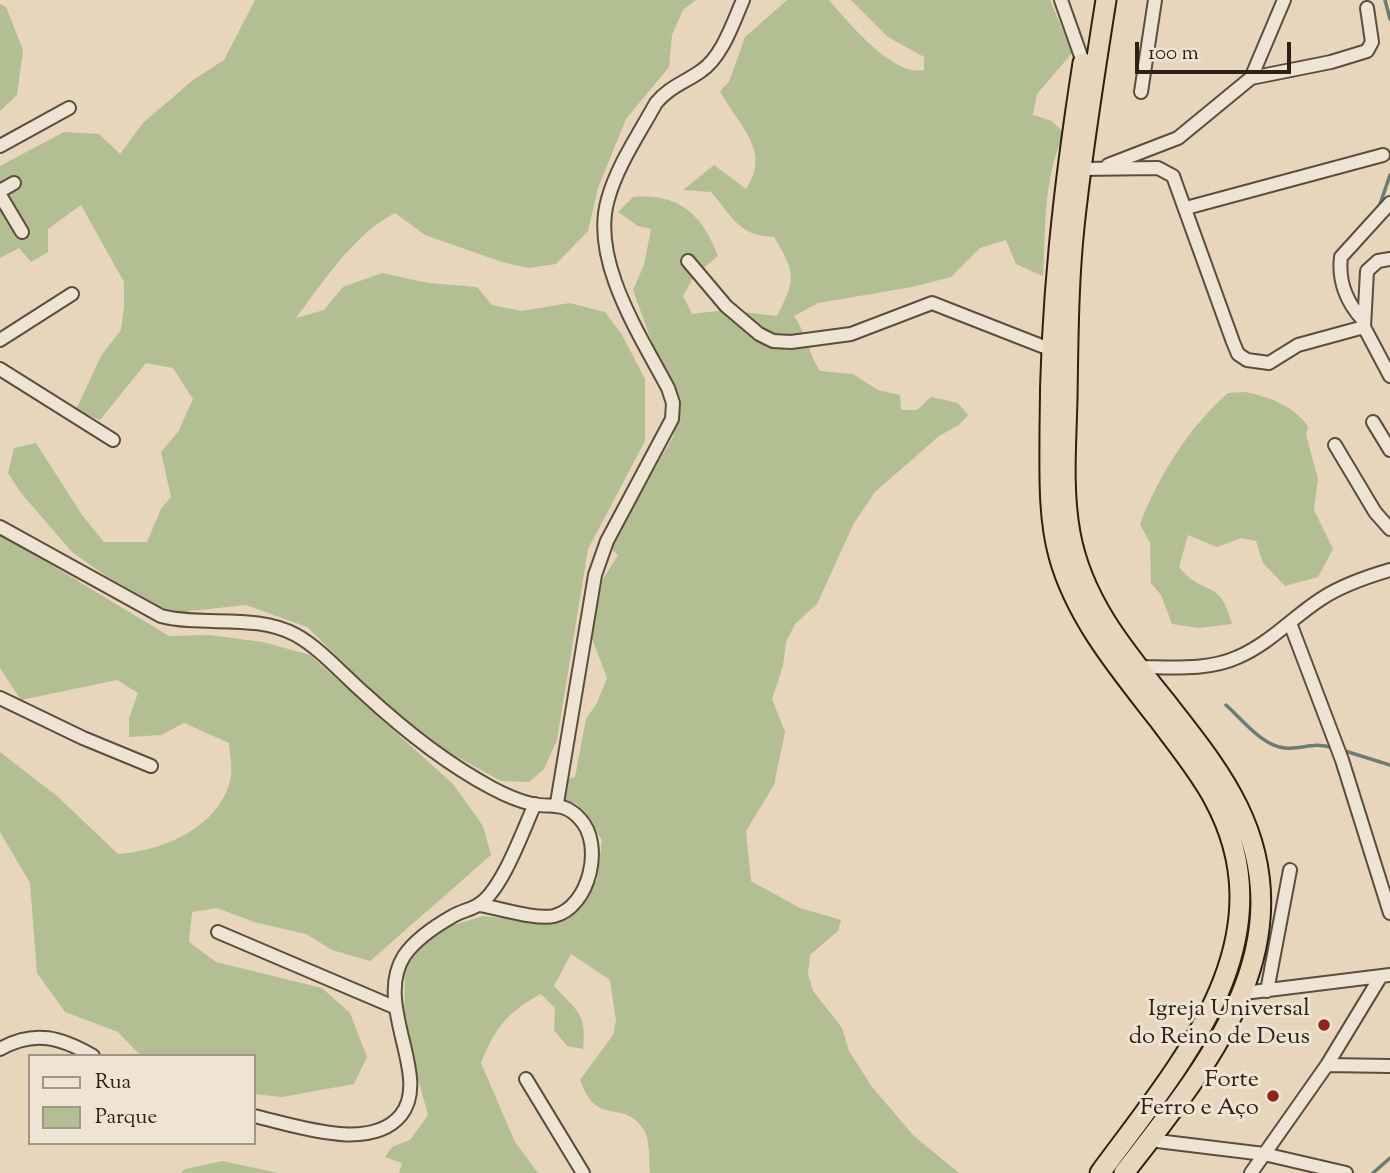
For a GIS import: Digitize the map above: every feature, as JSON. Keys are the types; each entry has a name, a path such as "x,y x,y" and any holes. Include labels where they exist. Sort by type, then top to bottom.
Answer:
{"highway":[{"path":"1093,0 1065,176 1054,281 1051,481 1053,520 1070,589 1094,631 1192,764 1215,801 1233,852 1240,905 1236,943 1225,983 1209,1015 1100,1173"},
{"path":"1106,0 1088,169 1070,283 1066,502 1073,546 1090,597 1138,667 1220,775 1238,806 1253,846 1259,884 1259,924 1254,960 1244,993 1228,1027 1125,1173"}],"street":[{"path":"557,803 595,575 607,541 672,419 673,403 668,388 616,285 605,250 603,223 608,198 656,103 666,90 703,70 712,60 743,0"},
{"path":"1061,0 1083,62"},
{"path":"1141,92 1155,0"},
{"path":"1088,169 1178,138 1251,78 1284,0"},
{"path":"1251,78 1331,62 1367,51 1372,42 1367,8"},
{"path":"0,146 69,108"},
{"path":"1186,208 1383,155"},
{"path":"1088,169 1164,169 1173,176 1233,342 1238,354 1247,360 1269,363 1298,345 1364,323"},
{"path":"14,183 0,193 22,232"},
{"path":"1390,202 1341,257 1340,268 1352,308 1364,323 1390,376"},
{"path":"1364,323 1367,271 1378,261 1390,259"},
{"path":"688,261 736,315 759,334 773,341 792,342 851,334 932,303 1052,350"},
{"path":"0,340 72,294"},
{"path":"0,369 113,440"},
{"path":"1373,422 1390,450"},
{"path":"1335,445 1375,512 1390,529"},
{"path":"0,527 161,616 186,622 268,626 296,635 412,737 493,789 535,804 557,803 578,816 588,828 593,844 587,879 580,896 569,909 554,916 480,905 455,915 406,954 400,965 394,1007 411,1090 408,1107 395,1122 361,1135 330,1133 256,1116"},
{"path":"1138,667 1189,667 1237,658 1344,586 1390,570"},
{"path":"1290,622 1342,760 1390,913"},
{"path":"0,698 151,766"},
{"path":"480,905 510,864 535,804"},
{"path":"1267,990 1290,870"},
{"path":"218,932 394,1007"},
{"path":"1244,993 1385,975"},
{"path":"1251,1173 1327,1065 1385,975"},
{"path":"3,1047 47,1036 65,1040 90,1054"},
{"path":"1327,1065 1390,1066"},
{"path":"526,1079 583,1173"},
{"path":"1149,1140 1264,1154 1346,1173"}],"green space":[{"path":"255,0 696,0 683,10 672,35 669,67 626,119 598,188 588,231 556,264 528,268 502,262 425,235 395,213 366,233 353,246 296,318 324,310 343,287 382,273 428,283 477,287 492,305 521,311 570,303 605,312 622,335 645,379 645,441 588,549 557,740 544,769 529,782 501,781 417,735 307,627 246,605 172,613 106,576 72,552 21,493 8,473 14,448 36,443 82,515 104,542 147,542 161,509 171,497 161,452 178,432 193,399 173,368 146,363 100,420 76,410 101,356 121,330 124,282 81,205 48,229 48,252 31,262 19,248 0,258 0,166 64,132 99,134 120,154 143,123 193,80 224,60"},
{"path":"787,0 829,0 859,34 885,57 912,70 924,70 924,57 888,37 851,0 1050,0 1072,53 1037,94 1033,115 1052,121 1064,133 1049,186 1043,276 1016,264 1006,240 980,248 951,277 912,287 818,303 794,316 820,371 853,374 878,390 900,395 901,410 917,410 931,397 958,403 968,415 960,424 939,436 875,492 854,523 817,604 795,624 786,642 783,666 772,699 785,732 774,785 746,831 751,881 800,908 841,920 838,931 810,955 808,974 813,991 842,1028 849,1051 872,1087 914,1136 959,1173 650,1173 644,1130 628,1115 602,1109 594,1104 580,1080 613,1035 616,1021 610,980 571,954 554,986 579,1013 583,1027 583,1049 567,1046 554,1030 555,1008 541,994 519,1007 503,1022 481,1063 515,1142 538,1173 399,1173 402,1163 385,1157 392,1147 410,1140 428,1115 404,1029 405,959 441,929 483,916 543,922 575,913 597,880 602,840 577,804 563,800 569,779 575,777 586,719 597,703 607,678 591,636 603,579 618,555 609,547 673,437 678,415 633,290 644,265 651,229 638,226 618,212 633,197 663,199 687,209 704,228 718,256 694,276 683,296 692,314 725,310 777,316 788,293 791,276 790,268 774,237 752,233 737,224 711,192 683,190 714,165 746,189 756,162 754,149 720,91 729,82 745,37"},
{"path":"0,4 6,7 23,50 17,95 0,111"},
{"path":"1246,392 1280,403 1308,426 1306,435 1318,479 1314,510 1333,549 1318,577 1285,586 1263,563 1256,541 1241,538 1217,547 1188,535 1179,567 1188,576 1217,593 1232,624 1199,628 1172,624 1161,595 1151,583 1150,543 1140,524 1166,470 1200,421 1228,393"},
{"path":"0,534 169,636 209,635 263,642 310,655 453,784 483,826 491,855 370,961 332,950 306,934 254,922 217,908 192,912 189,942 216,962 322,988 350,1013 367,1057 354,1084 282,1097 256,1094 256,1054 139,1054 118,1032 65,1012 37,973 30,883 0,832 0,752 57,796 118,854 170,842 201,824 214,812 224,798 230,781 229,743 184,723 161,735 129,737 129,718 138,693 117,680 21,700 0,668"},
{"path":"223,1161 278,1173 181,1173 185,1169"}],"waterway":[{"path":"1385,0 1390,19"},
{"path":"1378,210 1390,175"},
{"path":"1226,705 1260,737 1277,746 1292,748 1319,745 1334,748"},
{"path":"1342,750 1390,765"},
{"path":"1373,1173 1390,1158"}],"place":[{"name":"Igreja Universal do Reino de Deus","path":"1324,1025"},
{"name":"Forte Ferro e Aço","path":"1273,1096"}]}
